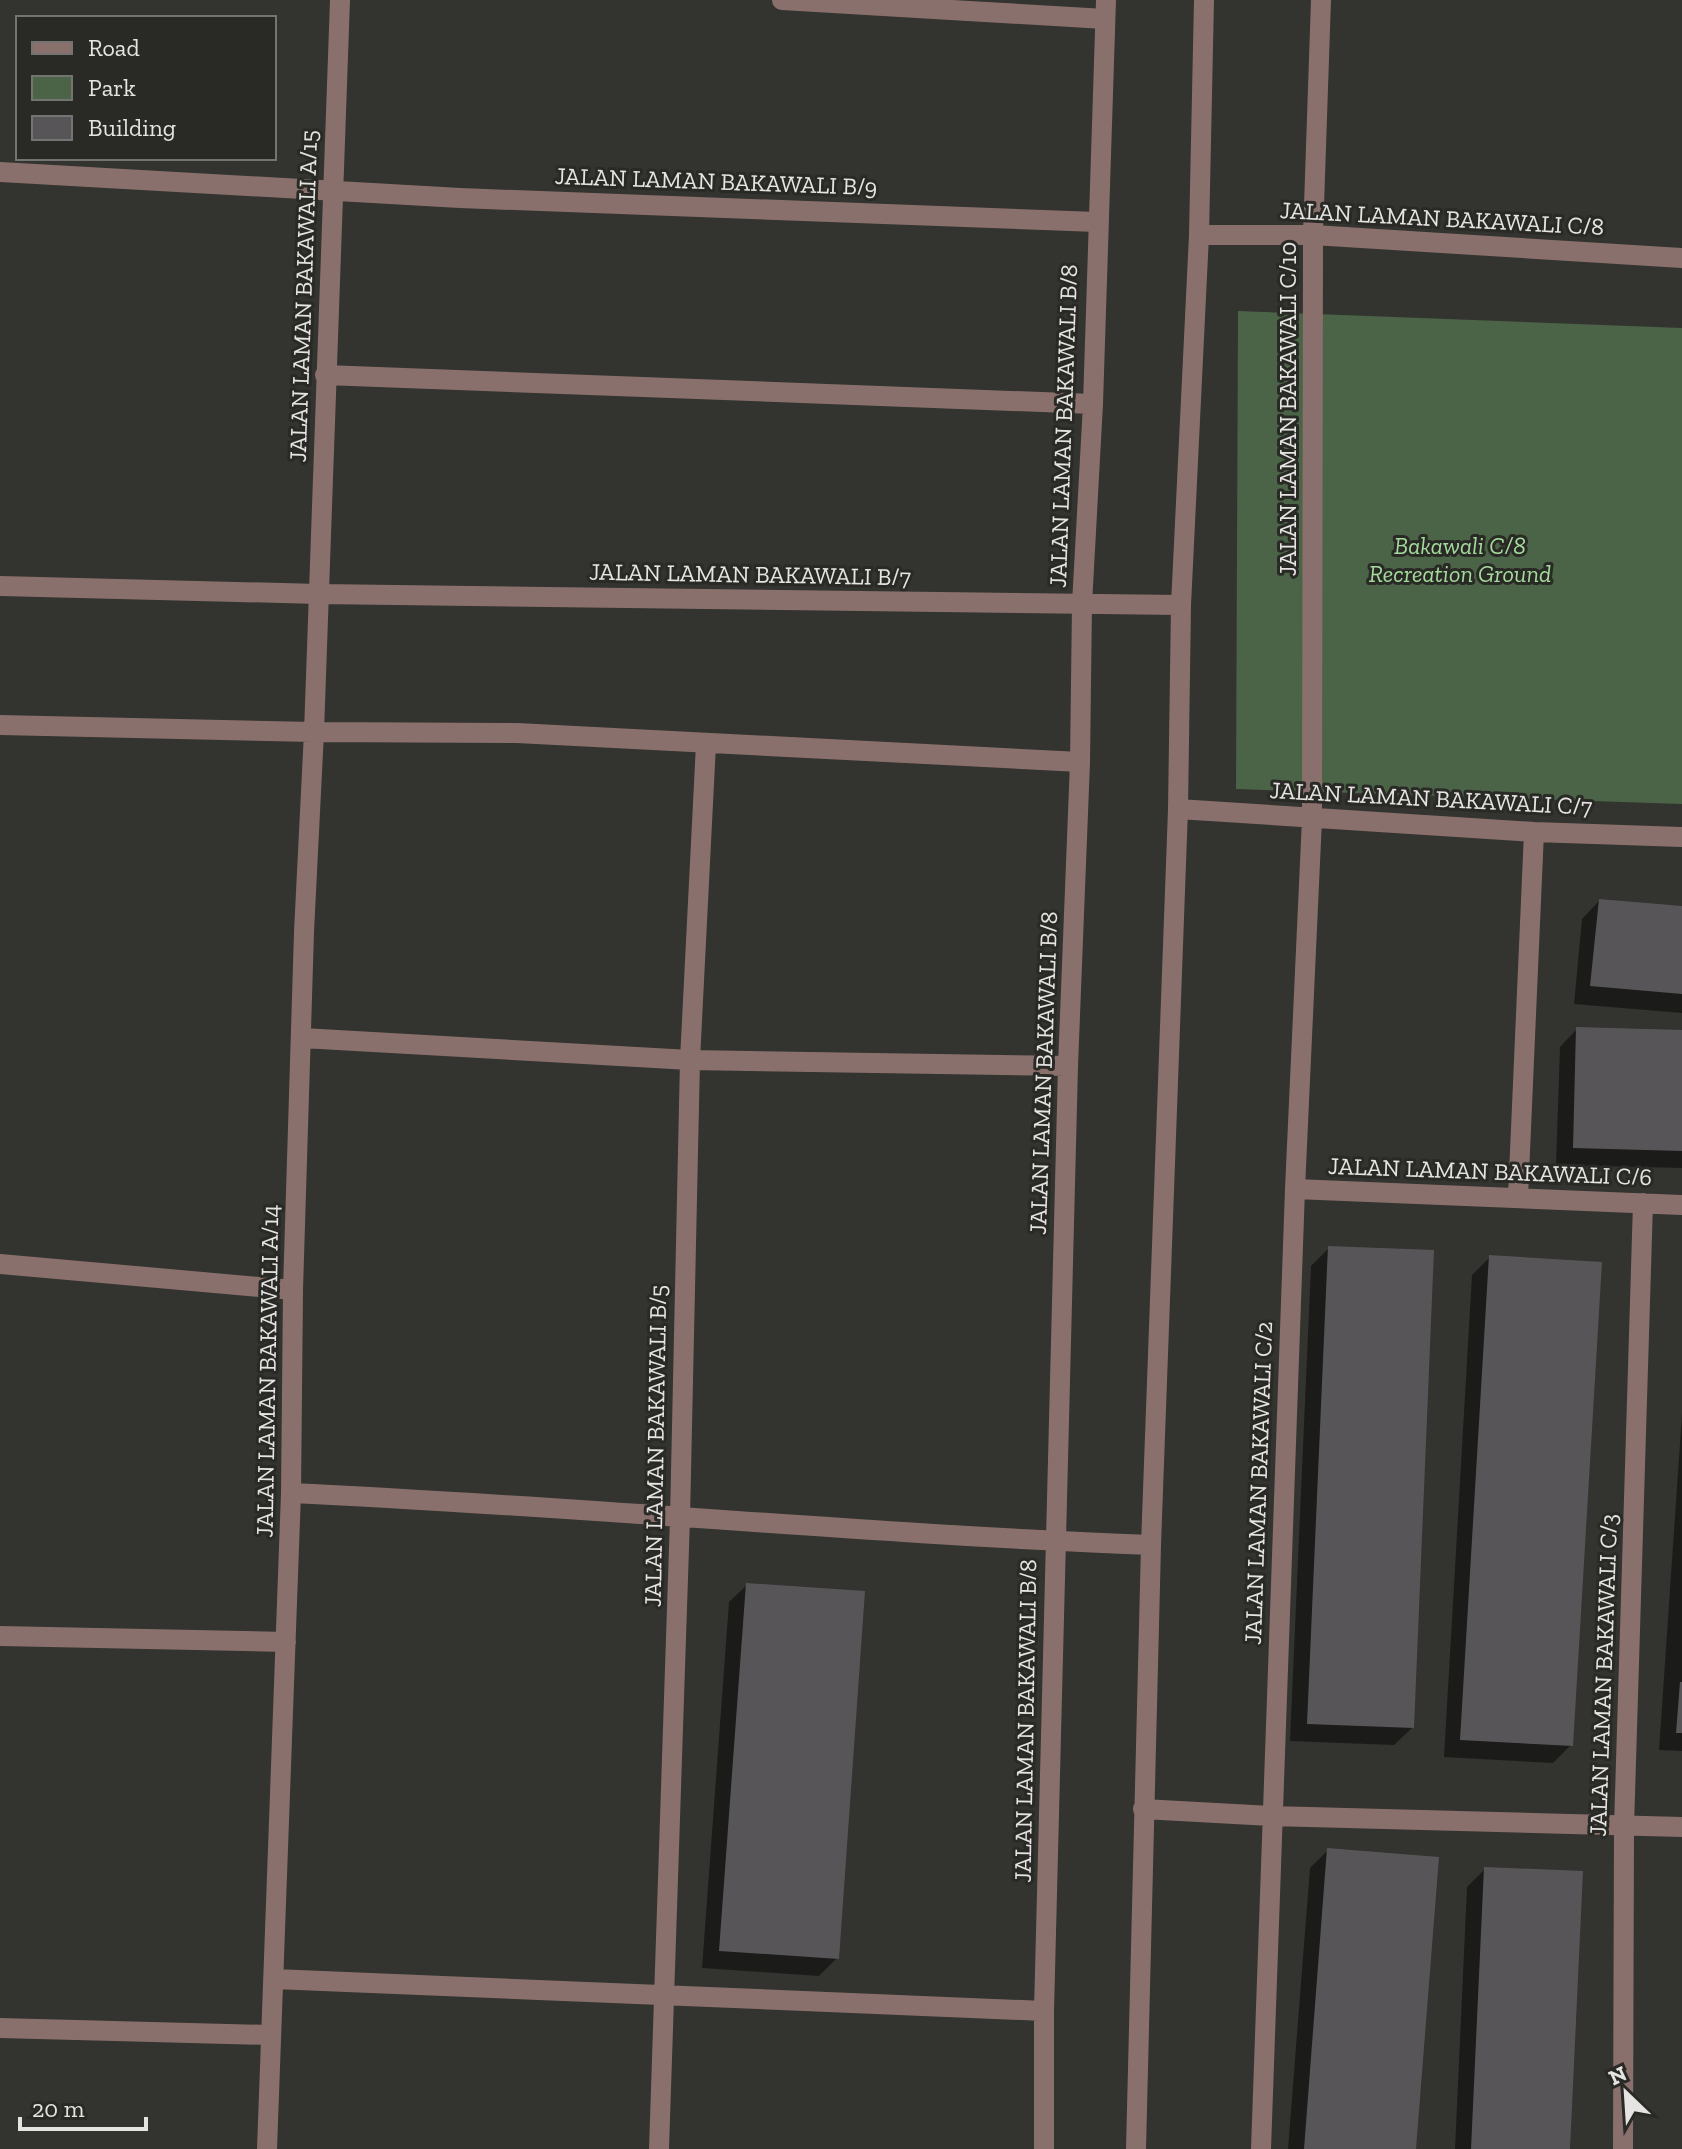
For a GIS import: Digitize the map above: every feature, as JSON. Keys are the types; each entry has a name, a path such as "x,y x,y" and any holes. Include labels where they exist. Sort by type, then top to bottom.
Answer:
{"street":[{"name":"JALAN LAMAN BAKAWALI A/15","path":"319,594 340,0"},
{"path":"782,0 1105,10"},
{"path":"1136,2149 1151,1545 1178,809 1181,605 1199,235 1204,0"},
{"name":"JALAN LAMAN BAKAWALI C/10","path":"1312,819 1313,235 1321,0"},
{"name":"JALAN LAMAN BAKAWALI B/8","path":"1044,2149 1044,2011 1068,1066 1105,10"},
{"name":"JALAN LAMAN BAKAWALI B/9","path":"0,172 460,198 1097,222"},
{"name":"JALAN LAMAN BAKAWALI C/8","path":"1199,235 1313,235 1682,258"},
{"path":"325,375 1093,404"},
{"name":"JALAN LAMAN BAKAWALI B/7","path":"0,586 319,594 1181,605"},
{"name":"JALAN LAMAN BAKAWALI A/14","path":"267,2149 291,1493 293,1290 304,932 319,594"},
{"path":"0,725 517,733 1080,762"},
{"name":"JALAN LAMAN BAKAWALI B/5","path":"659,2149 680,1518 690,1060 706,744"},
{"name":"JALAN LAMAN BAKAWALI C/7","path":"1178,809 1534,832 1682,837"},
{"name":"JALAN LAMAN BAKAWALI C/2","path":"1261,2149 1295,1189 1312,819"},
{"path":"1518,1197 1534,832"},
{"path":"302,1038 690,1060 1068,1066"},
{"name":"JALAN LAMAN BAKAWALI C/6","path":"1295,1189 1682,1205"},
{"name":"JALAN LAMAN BAKAWALI C/3","path":"1623,2149 1624,1827 1643,1203"},
{"path":"0,1264 293,1290"},
{"path":"291,1493 1151,1545"},
{"path":"0,1636 286,1642"},
{"path":"1143,1809 1271,1816 1682,1827"},
{"path":"274,1979 1044,2011"},
{"path":"0,2028 269,2035"}],"green space":[{"name":"Bakawali C/8 Recreation Ground","path":"1238,311 1682,328 1682,804 1236,789"}],"building":[{"path":"1599,899 1682,906 1682,994 1590,986"},
{"path":"1576,1027 1682,1030 1682,1151 1573,1148"},
{"path":"1328,1246 1434,1250 1414,1728 1307,1724"},
{"path":"1489,1255 1602,1262 1573,1746 1460,1740"},
{"path":"746,1583 865,1591 839,1959 719,1951"},
{"path":"1680,1682 1682,1733 1676,1733"},
{"path":"1327,1848 1439,1857 1416,2149 1304,2149"},
{"path":"1484,1867 1583,1871 1570,2149 1471,2149"}]}
